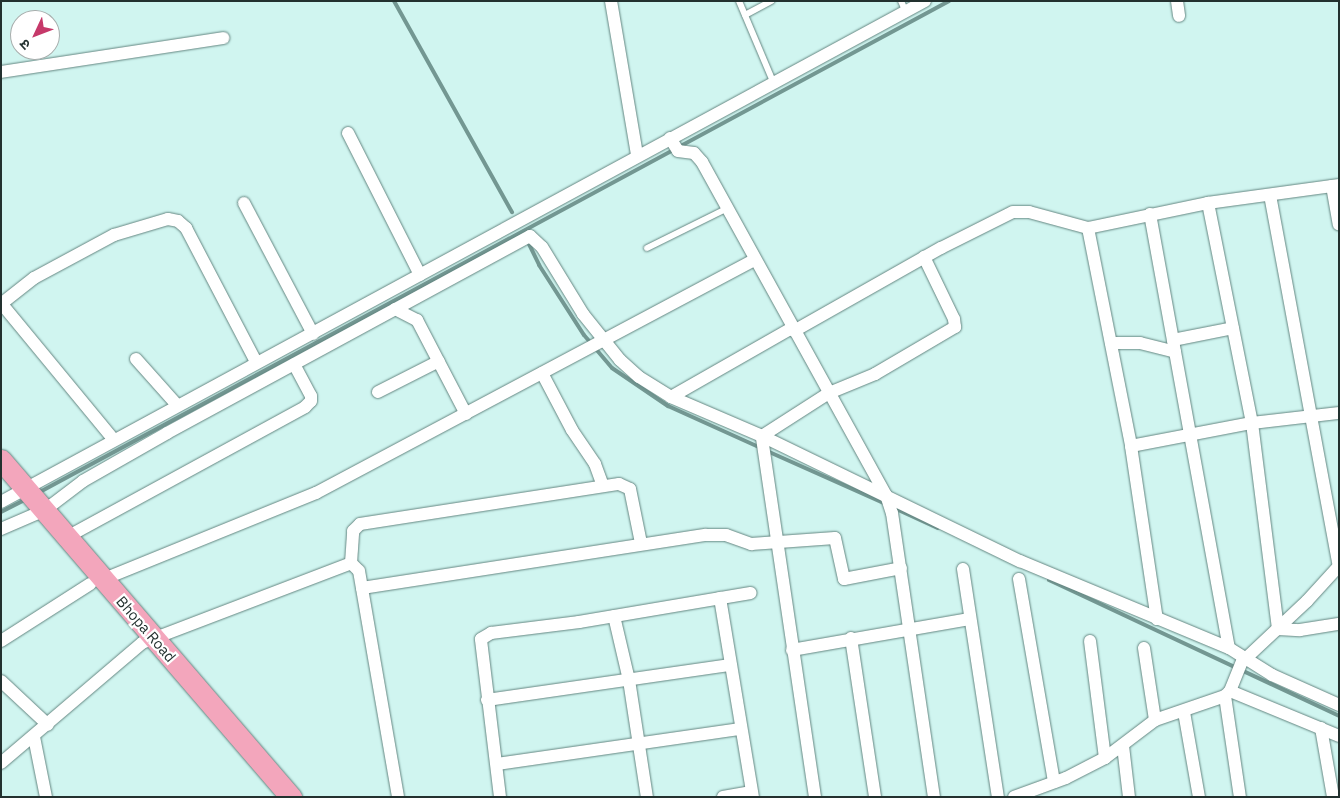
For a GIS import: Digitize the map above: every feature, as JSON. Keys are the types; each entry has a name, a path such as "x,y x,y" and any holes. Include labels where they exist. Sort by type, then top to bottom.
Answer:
{"main road":[{"name":"Bhopa Road","path":"1,460 27,502 147,640 275,797"},
{"name":"Bhopa Road","path":"1,478 67,537 97,582"},
{"name":"Bhopa Road","path":"147,640 291,797"}],"street":[{"path":"611,1 636,155"},
{"path":"1,529 27,502 113,439 256,362 313,334 636,155 674,145 903,6 925,1"},
{"path":"1177,1 1179,16"},
{"path":"1,72 222,38"},
{"path":"348,133 420,275"},
{"path":"674,145 698,156 889,503 910,628 934,797"},
{"path":"672,397 924,257 1013,212 1029,212 1088,228 1208,203 1335,185 1339,224"},
{"path":"1240,797 1227,694 1241,665 1339,566 1270,194"},
{"path":"244,203 313,334"},
{"path":"1208,203 1252,423 1278,629"},
{"path":"1150,214 1228,648 1241,665 1272,675 1339,705"},
{"path":"113,439 1,303 34,278 114,235 168,219 178,220 186,228 256,362"},
{"path":"1088,228 1131,446 1157,619"},
{"path":"27,502 83,482 294,364 530,236 542,247 583,314 595,345 639,377 672,397 763,444 889,503 1020,561 1228,648"},
{"path":"763,444 829,393 875,374 955,328 954,319 924,257"},
{"path":"1,641 97,582 316,493 754,260"},
{"path":"395,309 417,320 466,414"},
{"path":"1111,343 1174,346 1233,328"},
{"path":"136,359 177,405"},
{"path":"378,392 439,361"},
{"path":"67,537 305,407 311,401 310,396 294,364"},
{"path":"542,373 572,430 595,464 603,486"},
{"path":"1131,446 1252,423 1312,418 1339,412"},
{"path":"763,444 815,797"},
{"path":"351,563 354,553 353,531 360,524 603,486 627,486 641,543"},
{"path":"362,588 490,571 641,543 717,535 747,543 835,538 844,578 900,568"},
{"path":"351,563 359,571 398,797"},
{"path":"1,763 147,640 351,563"},
{"path":"963,569 969,619 998,797"},
{"path":"1019,579 1054,782"},
{"path":"500,797 480,644 485,636 751,593"},
{"path":"720,598 752,794 723,797"},
{"path":"614,616 629,680 647,797"},
{"path":"792,650 851,638 969,619"},
{"path":"1278,629 1300,630 1339,624"},
{"path":"851,638 875,797"},
{"path":"1090,641 1105,758"},
{"path":"1144,648 1155,720"},
{"path":"487,700 731,665"},
{"path":"1,681 48,725"},
{"path":"1014,797 1040,792 1054,782 1105,758 1155,720 1184,712 1227,694 1339,736"},
{"path":"1184,712 1199,797"},
{"path":"1321,728 1333,797"},
{"path":"497,764 741,729"},
{"path":"34,737 46,797"},
{"path":"1123,746 1129,797"}],"lane":[{"path":"739,1 774,84"},
{"path":"745,15 771,1"},
{"path":"646,248 726,209"}],"waterway":[{"path":"394,1 512,212"},
{"path":"38,493 949,1"},
{"path":"527,240 539,265 584,335 612,368 668,406 761,448"},
{"path":"767,451 886,504"},
{"path":"1,512 25,500"},
{"path":"894,508 938,528"},
{"path":"1049,580 1339,716"}]}
